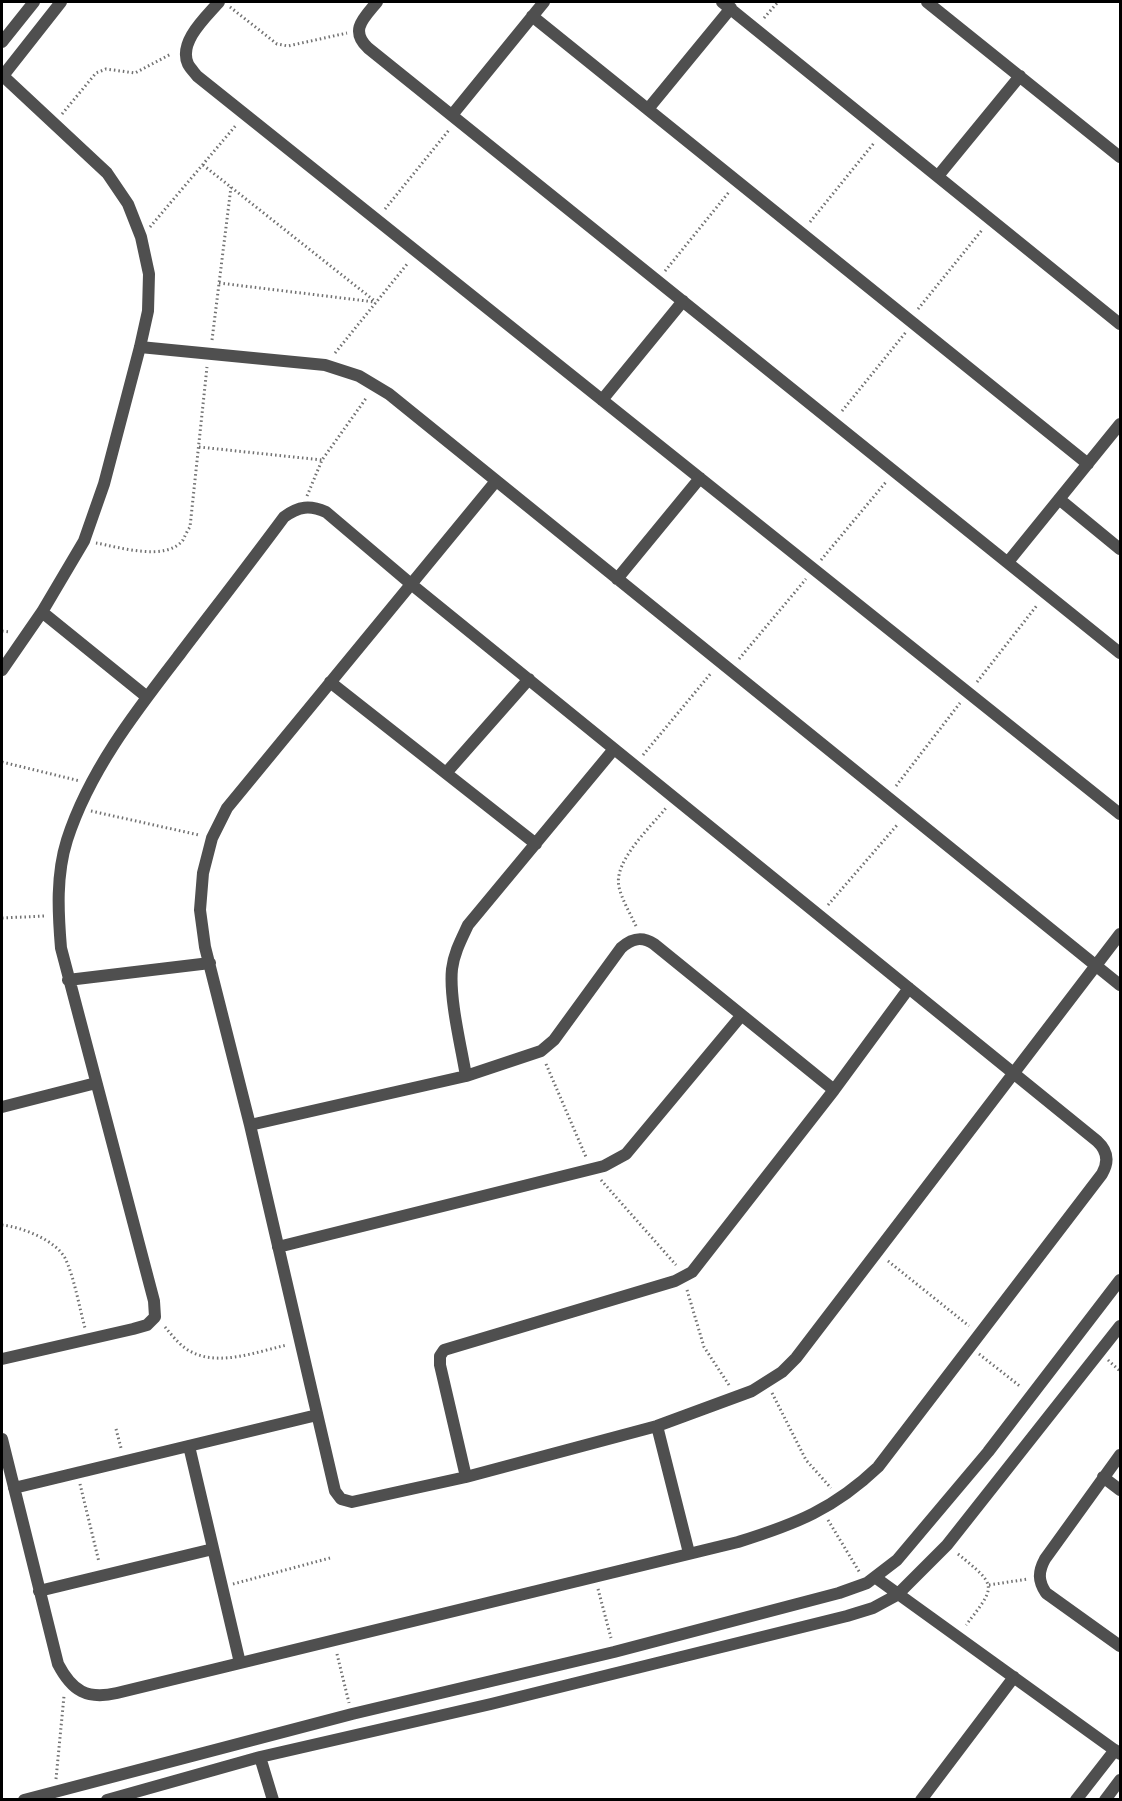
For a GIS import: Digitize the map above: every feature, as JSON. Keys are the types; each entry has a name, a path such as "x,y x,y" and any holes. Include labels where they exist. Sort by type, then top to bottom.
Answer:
{"street":[{"path":"2,42 34,2"},
{"path":"2,670 42,612 84,541 104,484 148,311 148,283 141,237 128,204 107,173 2,76 61,2"},
{"path":"220,2 195,31 186,46 187,63 197,76 1120,814"},
{"path":"377,2 363,18 358,31 360,41 1120,653"},
{"path":"454,117 544,2"},
{"path":"927,2 1120,157"},
{"path":"648,109 726,5 1120,324"},
{"path":"532,16 1088,464"},
{"path":"938,176 1020,76"},
{"path":"602,400 683,301"},
{"path":"140,346 325,365 359,376 389,394 1120,986"},
{"path":"1008,562 1120,424"},
{"path":"617,579 700,478"},
{"path":"496,481 227,808 212,838 202,873 200,910 205,947 250,1125 335,1491 341,1499 351,1502 466,1477 657,1426 767,1384 796,1358 1120,934"},
{"path":"1059,499 1120,549"},
{"path":"2,1359 147,1325 155,1317 154,1301 61,948 58,916 60,879 78,808 90,783 147,697 284,517 302,507 315,507 326,512 411,584 1097,1142 1106,1154 1107,1161 1102,1174 878,1467 841,1499 822,1510 784,1527 738,1542 103,1696 89,1695 76,1689 66,1679 58,1664 2,1439"},
{"path":"42,612 147,697"},
{"path":"446,773 529,679"},
{"path":"330,682 536,844"},
{"path":"466,1076 453,992 452,970 457,948 468,925 614,749"},
{"path":"250,1125 466,1076 541,1051 555,1040 621,948 627,942 642,938 654,944 834,1090"},
{"path":"68,980 210,963"},
{"path":"466,1477 440,1365 440,1356 444,1350 682,1278 702,1262 909,988"},
{"path":"278,1247 604,1166 626,1154 741,1016"},
{"path":"2,1107 96,1083"},
{"path":"24,1800 352,1714 614,1652 839,1593 871,1580 905,1551 988,1452 1120,1280"},
{"path":"107,1800 260,1757 491,1704 873,1608 897,1594 947,1545 1120,1326"},
{"path":"14,1488 318,1415"},
{"path":"657,1426 689,1553"},
{"path":"189,1446 240,1663"},
{"path":"1120,1455 1045,1559 1040,1568 1039,1577 1046,1593 1120,1646"},
{"path":"1103,1477 1120,1490"},
{"path":"39,1591 213,1549"},
{"path":"871,1580 897,1594 1118,1752 1076,1800"},
{"path":"921,1800 1014,1677"},
{"path":"260,1757 273,1800"},
{"path":"1106,1800 1120,1780"}],"path":[{"path":"220,2 277,44 288,46 358,31"},
{"path":"756,29 778,2"},
{"path":"54,123 96,73 106,69 135,73 186,46"},
{"path":"141,237 245,114"},
{"path":"376,220 454,117"},
{"path":"801,232 883,132"},
{"path":"202,165 376,302"},
{"path":"658,280 738,182"},
{"path":"84,541 152,552 168,550 182,541 190,527 231,187"},
{"path":"833,422 991,219"},
{"path":"325,365 417,252"},
{"path":"219,283 376,302"},
{"path":"302,507 322,460 375,386"},
{"path":"198,447 322,460"},
{"path":"634,765 721,662"},
{"path":"2,762 90,783"},
{"path":"642,938 621,894 618,875 625,858 675,797"},
{"path":"78,808 212,838"},
{"path":"820,915 907,813"},
{"path":"2,918 58,916"},
{"path":"541,1051 585,1156 593,1169 672,1259 682,1278 704,1347 736,1397"},
{"path":"2,1225 27,1230 48,1241 65,1257 88,1338"},
{"path":"878,1253 980,1335"},
{"path":"155,1317 184,1348 209,1358 222,1359 300,1342"},
{"path":"970,1347 1032,1395"},
{"path":"767,1384 806,1460 841,1499"},
{"path":"116,1429 125,1461"},
{"path":"77,1473 103,1575"},
{"path":"822,1510 871,1580"},
{"path":"947,1545 983,1575 989,1585 986,1599 957,1637"},
{"path":"222,1587 330,1558"},
{"path":"595,1576 614,1652"},
{"path":"989,1585 1039,1577"},
{"path":"333,1640 352,1714"},
{"path":"55,1791 66,1679"}]}
